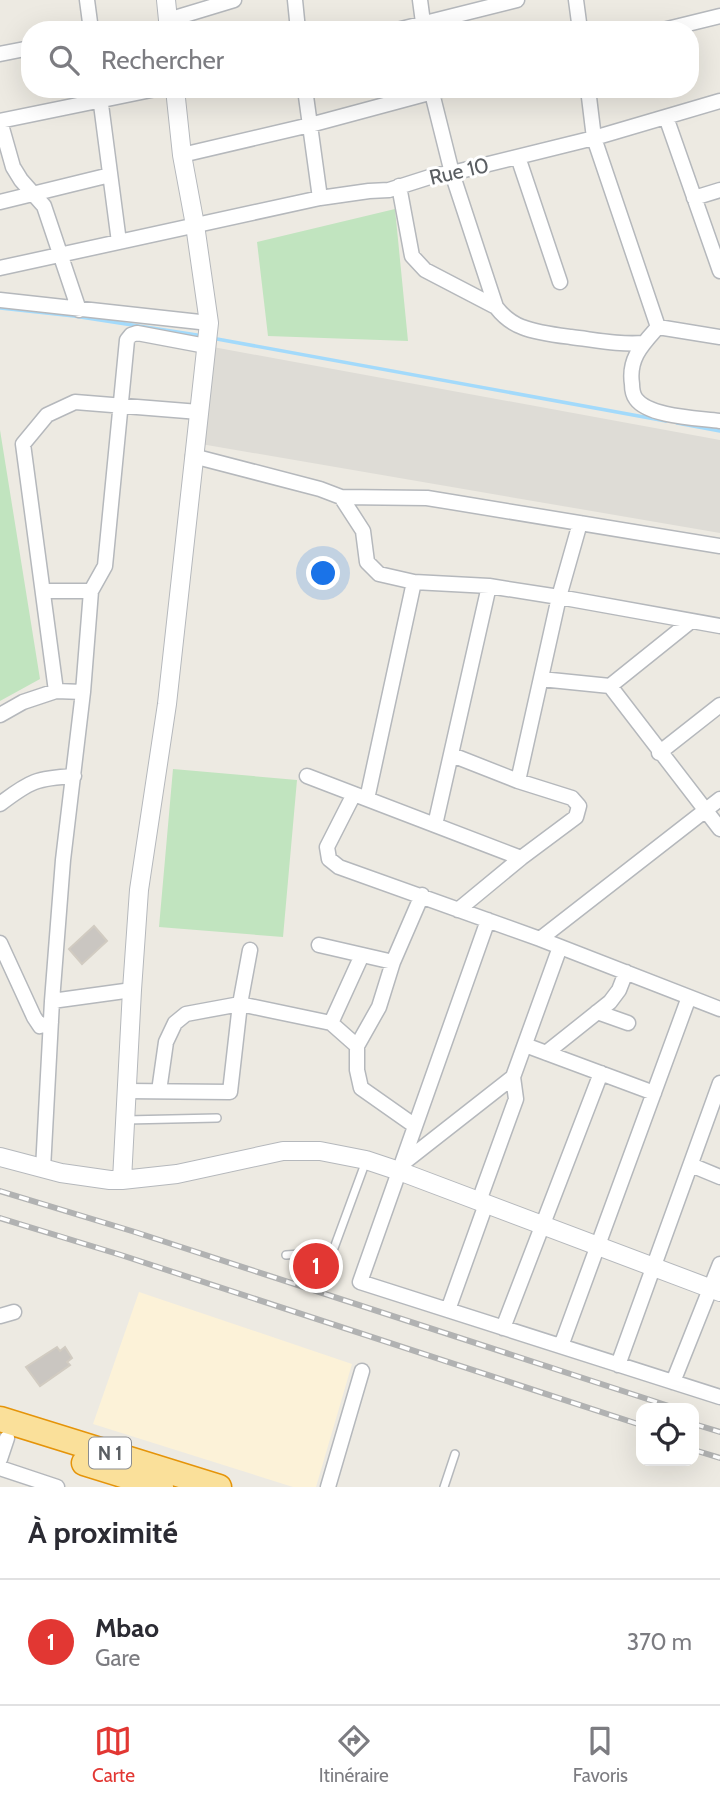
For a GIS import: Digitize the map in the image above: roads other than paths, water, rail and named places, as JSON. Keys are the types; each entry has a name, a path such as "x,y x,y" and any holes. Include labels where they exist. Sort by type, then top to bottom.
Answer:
{"highway":[{"name":"N 1","path":"2,1438 161,1487"},
{"name":"N 1","path":"2,1438 219,1487"}],"street":[{"path":"87,0 90,21"},
{"path":"166,0 169,21"},
{"path":"179,21 234,0"},
{"path":"295,0 297,21"},
{"path":"421,0 423,21"},
{"path":"441,21 517,0"},
{"path":"576,0 579,21"},
{"path":"699,21 720,16"},
{"path":"0,54 21,50"},
{"path":"79,310 44,206 13,167 0,121 88,98"},
{"path":"100,98 119,242"},
{"path":"122,1180 139,890 167,704 209,323 182,155 176,98"},
{"path":"306,98 320,198"},
{"path":"182,155 310,125 406,98"},
{"path":"437,98 452,173 496,307"},
{"path":"589,98 594,138 658,327"},
{"name":"Rue 10","path":"0,268 320,198 389,190 436,175 594,138 720,101"},
{"path":"666,117 720,271"},
{"path":"518,157 560,282"},
{"path":"0,202 110,175"},
{"path":"399,186 412,256 425,270 496,307 508,320 523,328 594,342 644,343"},
{"path":"694,198 720,190"},
{"path":"0,300 209,323"},
{"path":"658,327 720,337"},
{"path":"658,327 637,352 631,365 630,375 636,400 645,407 665,414 720,421"},
{"path":"43,1169 63,860 83,692 91,591 105,566 127,340 136,333 206,346"},
{"path":"56,691 23,444 47,415 75,401 199,412"},
{"path":"193,456 320,489 341,497 427,498 720,545"},
{"path":"341,497 363,531 367,562 379,574 414,582 489,586 720,626"},
{"path":"518,781 559,597 580,523"},
{"path":"414,582 360,797 327,847 329,859 339,867 422,895 720,1009"},
{"path":"435,825 489,586"},
{"path":"43,591 91,591"},
{"path":"541,679 610,687 691,621"},
{"path":"610,687 720,830"},
{"path":"0,715 23,702 56,691 83,692"},
{"path":"659,753 720,705"},
{"path":"452,755 518,781 572,798 579,806 576,817 458,910"},
{"path":"0,804 31,782 74,776"},
{"path":"307,776 521,858"},
{"path":"540,939 720,799"},
{"path":"415,1126 361,1088 357,1070 357,1046 379,1007 393,962 422,895"},
{"path":"488,920 360,1282 720,1397"},
{"path":"0,943 34,1017 40,1026 51,1022"},
{"path":"320,944 393,962"},
{"path":"448,1310 516,1099 513,1077 560,947"},
{"path":"127,1091 230,1092 240,1004 250,950"},
{"path":"331,1023 362,955"},
{"path":"546,1053 610,1002 619,990 626,972"},
{"path":"52,1001 132,990"},
{"path":"561,1346 689,997"},
{"path":"159,1091 166,1042 176,1023 186,1014 240,1004 331,1023 357,1046"},
{"path":"597,1012 628,1023"},
{"path":"525,1045 654,1093"},
{"path":"503,1328 601,1073"},
{"path":"400,1168 513,1077"},
{"path":"618,1365 720,1083"},
{"path":"0,1157 73,1175 122,1180 177,1174 283,1151 320,1151 400,1168 482,1203 715,1291"},
{"path":"691,1166 720,1177"},
{"path":"673,1382 715,1291 720,1264"},
{"path":"328,1487 362,1371"},
{"path":"0,1468 57,1487"}],"lane":[{"path":"125,1120 217,1118"},
{"path":"286,1255 329,1252 334,1248 366,1160"},
{"path":"444,1487 455,1454"}],"waterway":[{"path":"0,308 74,316 197,335"},
{"path":"217,339 666,421"},
{"path":"677,423 720,431"}],"railway":[{"path":"0,1191 135,1232 660,1403"},
{"path":"0,1218 636,1423"},
{"path":"699,1426 720,1432"},
{"path":"699,1452 720,1458"}],"place":[{"name":"Mbao","path":"316,1266"}]}
